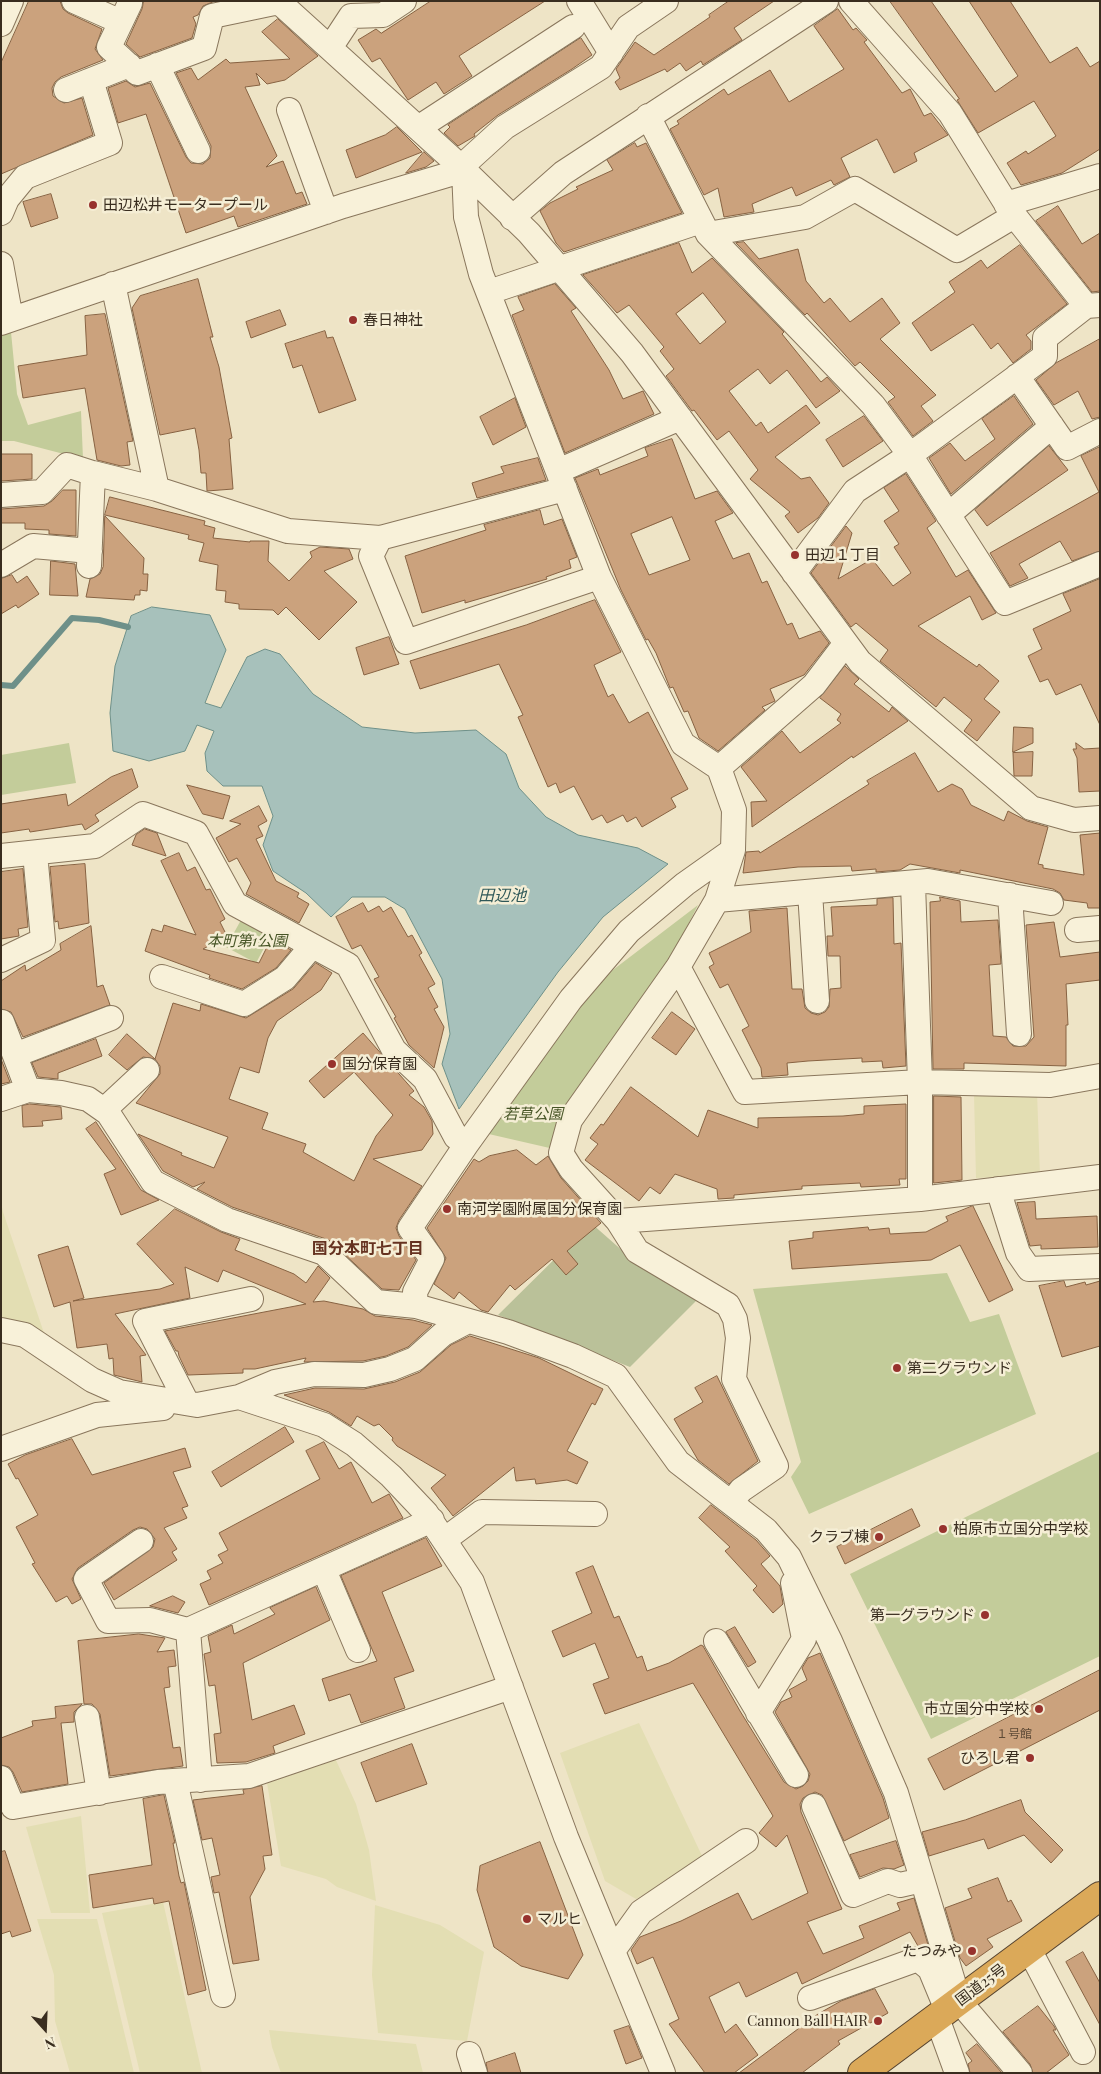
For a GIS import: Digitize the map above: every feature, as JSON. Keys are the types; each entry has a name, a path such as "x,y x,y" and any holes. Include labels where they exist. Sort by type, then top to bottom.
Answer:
{"highway":[{"name":"国道25号","path":"862,2073 1100,1896"}],"street":[{"path":"1,24 11,1"},
{"path":"74,1 125,13 109,47 137,73 204,48 212,16 279,2 463,169 529,233 632,353 860,662 1030,808 1074,820 1100,818"},
{"path":"330,48 351,16 383,15 404,1"},
{"path":"579,1 611,53"},
{"path":"1,264 6,321 326,212 463,169 505,127 601,67 628,27 666,1"},
{"path":"512,218 563,173 826,1"},
{"path":"794,573 855,491 910,455 1045,356 1045,338 1093,306 1010,210 950,113 851,1"},
{"path":"418,128 573,27"},
{"path":"66,90 129,65"},
{"path":"157,65 198,152"},
{"path":"1,213 7,199 25,177 110,143 91,80"},
{"path":"289,110 326,212"},
{"path":"648,116 704,228 873,405 910,455 1005,603 1100,564"},
{"path":"463,169 466,217 489,292 599,577 683,744 719,768 734,810 733,850 716,900 678,967 570,1120 560,1153 571,1169 618,1221 637,1251 728,1305 735,1319 738,1338 734,1379 776,1466 741,1490 731,1503"},
{"path":"489,292 560,269 704,228 805,217 855,189 957,250 1010,210 1100,176"},
{"path":"113,284 157,489"},
{"path":"1017,376 1067,448 1100,431"},
{"path":"1,495 42,492 67,465 157,489 288,530 380,538 561,480 680,418"},
{"path":"948,514 1052,426"},
{"path":"1,565 33,546 90,559 93,473 95,474"},
{"path":"380,538 371,556 406,642 599,577"},
{"path":"719,768 814,685 846,643"},
{"path":"1,856 95,846 143,814 196,833 235,904 348,966 394,1050 425,1079 456,1137 466,1145"},
{"path":"416,1306 415,1292 432,1259 410,1228 466,1145 571,999 629,931 685,884 733,850"},
{"path":"1,960 43,940 35,853"},
{"path":"716,900 913,884 928,881 1051,903"},
{"path":"913,884 920,1082 920,1199"},
{"path":"810,892 817,1001"},
{"path":"1010,896 1019,1034"},
{"path":"162,977 244,1004 285,978 312,946"},
{"path":"678,967 746,1092 920,1082 1050,1085 1100,1076"},
{"path":"15,1054 111,1018"},
{"path":"2,1022 28,1090"},
{"path":"104,1110 147,1070"},
{"path":"1,1099 28,1090 61,1093 88,1099 104,1110 153,1182 227,1220 324,1253 376,1302 416,1306 508,1332 564,1353 616,1376 678,1462 766,1530 788,1557 830,1641 896,1792 922,1880 948,2010 957,2073"},
{"path":"618,1221 920,1199 1100,1177"},
{"path":"998,1189 1018,1253 1030,1269 1100,1266"},
{"path":"192,1404 145,1321 251,1299"},
{"path":"1,1449 97,1415 192,1404 239,1396 275,1382 314,1374 364,1375 390,1369 414,1359 443,1334 468,1321"},
{"path":"1,1330 25,1335 92,1380 119,1392 192,1404"},
{"path":"239,1396 324,1425 354,1444 391,1476 438,1530 472,1582 566,1837 613,1951 656,2070"},
{"path":"141,1541 86,1579 108,1621 150,1620 188,1630 324,1570 438,1530 482,1512 595,1514"},
{"path":"758,1713 804,1639 788,1557"},
{"path":"324,1570 358,1650"},
{"path":"188,1630 200,1780"},
{"path":"716,1641 796,1775"},
{"path":"1,1778 13,1807 175,1781 249,1776 511,1687"},
{"path":"87,1717 98,1793"},
{"path":"175,1781 223,1995"},
{"path":"814,1806 853,1895 888,1881 900,1886 922,1880"},
{"path":"613,1951 640,1912 746,1842"},
{"path":"1029,1949 1082,2052"},
{"path":"810,1998 918,1959 930,1969 948,2010 1020,2073"}],"shaded area":[{"path":"1037,1092 1040,1175 976,1178 974,1094"},
{"path":"1,1202 3,1212 45,1336 1,1324"},
{"path":"639,1723 704,1860 636,1899 605,1881 560,1753"},
{"path":"335,1758 356,1804 369,1850 376,1901 337,1887 326,1879 281,1866 267,1783"},
{"path":"81,1816 90,1913 51,1913 26,1827"},
{"path":"163,1902 202,2073 140,2073 102,1913"},
{"path":"375,1905 440,1925 484,1952 467,2041 378,2033 372,1975"},
{"path":"37,1919 97,1919 134,2073 70,2073 55,2021 54,1975"},
{"path":"269,2030 416,2044 423,2073 281,2073 272,2047"}],"green space":[{"path":"11,332 17,394 28,425 81,411 83,459 14,441 1,441 1,335"},
{"path":"69,743 76,783 1,795 1,755"},
{"name":"若草公園","path":"698,905 657,986 554,1149 480,1132 605,976"},
{"name":"本町第1公園","path":"241,920 271,935 256,963 226,947"},
{"path":"591,1223 625,1253 697,1300 630,1367 498,1315"},
{"name":"第二グラウンド","path":"947,1273 970,1322 999,1314 1036,1414 809,1514 791,1477 801,1462 753,1289"},
{"name":"第一グラウンド","path":"1100,1451 1100,1656 931,1739 850,1574"}],"water":[{"name":"田辺池","path":"152,607 210,615 226,650 205,703 221,708 247,657 265,649 280,654 313,694 362,727 415,733 476,730 506,754 519,788 546,817 578,835 638,848 668,864 603,917 558,972 459,1109 442,1064 450,1034 442,979 405,909 385,897 352,897 331,917 306,893 273,871 263,845 273,816 262,786 223,786 207,771 205,753 214,731 197,725 185,751 149,761 113,751 110,713 115,666 131,616"}],"building":[{"path":"29,1 60,1 63,9 68,13 102,29 95,49 103,60 61,77 52,88 53,96 64,103 82,98 93,135 1,174 1,63"},
{"path":"144,1 215,1 203,6 198,15 193,17 196,24 192,38 140,57 126,44"},
{"path":"431,1 545,1 459,56 472,76 444,94 436,82 408,100 380,58 372,62 358,40 376,29 381,33"},
{"path":"729,1 774,1 734,28 742,40 703,65 701,61 686,71 680,63 667,72 665,69 620,90 615,82 620,78 616,69 635,42 654,55 710,17 709,15"},
{"path":"890,1 931,1 995,92 1018,76 969,1 1010,1 1050,63 1077,47 1090,67 1100,61 1100,149 1062,173 1021,185 1007,163 1026,151 1028,154 1056,136 1034,101 978,133 957,100 959,99"},
{"path":"838,9 853,30 856,28 867,40 864,42 902,93 910,89 924,116 931,113 948,135 914,153 917,161 894,173 877,139 841,158 850,177 834,185 831,180 796,196 792,187 752,204 754,212 724,217 718,188 704,195 670,129 679,124 677,121 724,89 728,95 770,70 789,102 844,69 814,26"},
{"path":"278,19 318,56 285,80 267,84 256,73 260,85 245,87 277,156 266,167 283,161 296,194 302,192 307,204 238,227 234,216 186,233 146,114 118,123 108,88 126,81 135,87 150,83 186,157 191,163 203,164 210,158 211,146 176,73 191,68 198,80 226,59 230,63 290,59 262,32"},
{"path":"581,38 592,55 572,69 498,115 474,134 475,136 458,146 444,133 450,127 448,125"},
{"path":"397,127 422,152 356,178 346,150 385,135"},
{"path":"635,143 637,147 646,143 682,213 564,252 556,243 540,211 550,203 578,189 576,187 613,170 607,160"},
{"path":"424,152 434,161 426,167 406,173"},
{"path":"51,194 58,218 31,227 23,202"},
{"path":"1058,206 1082,244 1100,233 1100,291 1092,292 1036,221"},
{"path":"744,242 759,259 798,249 806,281 824,303 830,298 850,322 882,298 900,323 880,339 936,395 921,406 933,421 913,436 888,402 895,397 860,362 855,366 807,313 805,315 736,243"},
{"path":"679,243 692,273 712,258 784,332 782,334 821,382 827,377 840,391 816,408 787,370 770,384 758,369 729,391 756,426 761,422 768,433 806,405 820,423 775,457 801,479 810,477 829,503 818,518 798,533 785,516 790,512 750,479 758,470 729,431 717,440 666,376 674,369 660,351 664,347 629,305 617,313 583,275","holes":["703,293 726,322 700,344 676,314"]},
{"path":"1020,245 1067,304 1026,335 1031,341 1031,349 1013,363 998,343 991,349 973,324 931,351 912,323 955,292 949,282 981,260 987,268"},
{"path":"198,279 213,337 210,337 219,367 232,438 229,439 233,489 207,491 206,473 201,473 195,428 160,435 132,308 140,296"},
{"path":"555,284 576,308 571,311 609,370 623,399 643,391 654,414 565,453 512,315 524,310 518,297"},
{"path":"280,310 286,325 251,338 246,322"},
{"path":"105,314 133,441 127,442 130,465 121,466 97,460 85,388 23,398 18,366 87,355 85,316"},
{"path":"325,331 327,338 333,337 356,400 319,413 302,365 293,368 285,344"},
{"path":"1100,339 1100,417 1092,419 1078,391 1054,405 1036,380 1056,363"},
{"path":"1014,396 1033,424 951,494 929,458 950,443 965,461 995,439 982,419"},
{"path":"515,398 526,427 493,445 480,417"},
{"path":"864,416 883,441 843,467 826,440"},
{"path":"672,439 695,499 717,491 733,513 715,521 733,559 749,553 762,583 767,581 787,625 792,623 799,639 820,631 829,643 804,675 770,689 775,701 762,707 765,710 718,751 699,738 688,711 684,712 673,687 670,688 656,653 648,639 646,640 621,590 575,478 598,469 600,475 648,456 645,448","holes":["672,517 690,560 649,575 631,534"]},
{"path":"1049,446 1068,470 987,526 975,510"},
{"path":"1100,447 1100,551 1072,561 1060,541 1019,564 1028,578 1010,586 990,553 1099,492 1081,456"},
{"path":"1,454 32,454 32,479 1,481"},
{"path":"538,458 546,480 477,498 472,483 504,473 501,467"},
{"path":"906,474 936,521 927,528 956,577 968,570 996,613 982,620 970,596 918,626 977,667 979,664 999,681 984,699 1000,712 977,741 964,731 972,720 944,697 936,707 880,661 888,650 856,623 851,627 811,573 846,526 852,533 838,579 872,559 893,586 911,573 894,547 899,544 884,521 899,511 884,488"},
{"path":"63,490 76,490 76,536 49,534 49,530 25,529 25,523 1,523 1,509 44,506"},
{"path":"110,497 205,521 204,525 215,528 213,538 250,542 269,541 268,561 289,581 312,557 310,552 320,547 349,549 353,559 324,571 357,602 319,640 286,607 278,615 273,610 239,609 239,604 225,602 226,591 216,590 218,565 199,561 204,543 188,539 189,535 105,515"},
{"path":"540,510 544,525 562,519 577,557 569,560 571,568 546,577 547,579 465,603 465,600 422,613 405,556 486,530 484,525"},
{"path":"105,516 144,558 143,574 148,574 147,591 140,590 140,595 135,595 134,600 86,597 90,579 100,574 103,567"},
{"path":"51,561 75,564 78,596 50,595"},
{"path":"12,575 17,583 27,576 39,594 18,608 16,605 1,614 1,579"},
{"path":"1100,579 1100,725 1081,684 1056,695 1048,679 1040,682 1028,656 1042,649 1033,629 1071,611 1063,594"},
{"path":"595,600 621,652 594,665 608,697 613,694 629,723 648,712 688,789 671,798 676,807 642,827 636,817 627,822 623,815 607,823 602,815 592,820 574,786 560,793 556,783 548,787 518,717 523,715 499,664 420,689 410,661 526,625"},
{"path":"389,637 399,664 364,675 356,648"},
{"path":"845,666 859,679 854,684 889,712 892,707 908,721 853,758 852,756 752,827 751,802 767,801 741,767 782,731 800,753 841,723 837,720 841,714 820,698"},
{"path":"1014,727 1033,728 1033,743 1013,752"},
{"path":"1076,743 1084,749 1100,748 1100,791 1079,792 1077,758 1073,749 1076,749"},
{"path":"1033,752 1032,776 1014,776 1013,753"},
{"path":"915,753 938,792 952,784 962,789 971,805 1004,821 1008,811 1027,821 1048,827 1038,864 1043,865 1043,868 1084,875 1080,835 1100,833 1100,908 1088,908 1087,903 1064,900 1060,893 1053,889 960,870 960,873 910,864 900,870 876,872 876,869 852,871 851,866 798,867 743,873 746,852 759,851 760,853 869,784 867,781"},
{"path":"132,769 138,787 95,815 99,821 85,830 82,824 30,832 29,829 1,833 1,804 66,794 68,806 111,777"},
{"path":"187,785 230,796 223,819 203,814"},
{"path":"259,806 267,821 258,826 263,836 256,839 276,881 299,893 297,897 309,904 299,923 246,894 251,883 237,858 229,862 216,838 241,824 230,821"},
{"path":"145,829 157,833 166,856 132,845 136,835"},
{"path":"179,853 187,871 195,867 206,890 210,889 225,919 220,922 227,936 203,949 259,963 271,939 291,950 276,968 242,989 209,978 210,975 145,951 152,929 162,932 164,925 196,935 161,861"},
{"path":"85,864 89,923 59,929 58,921 55,922 50,867"},
{"path":"23,869 28,927 18,929 19,936 1,939 1,872"},
{"path":"940,897 960,901 961,922 998,920 1001,964 989,965 993,1036 1006,1037 1013,1046 1026,1046 1034,1037 1026,925 1054,922 1060,957 1100,952 1100,980 1066,984 1068,1025 1066,1025 1066,1066 964,1063 964,1069 933,1069 930,902 940,901"},
{"path":"893,898 894,944 901,943 906,1066 883,1068 882,1061 862,1062 862,1058 808,1061 787,1063 788,1075 762,1077 761,1068 742,1030 749,1026 728,984 720,988 709,967 714,964 709,953 751,932 749,911 787,908 792,989 802,989 805,1008 811,1013 818,1015 825,1012 829,1007 830,989 841,988 840,956 828,956 827,936 833,936 831,907 877,905 877,899"},
{"path":"363,903 368,912 379,906 383,912 391,907 408,937 412,935 422,953 419,955 435,984 428,988 438,1007 434,1009 444,1027 434,1068 409,1045 394,1018 396,1017 374,979 379,977 361,945 352,949 336,917"},
{"path":"91,926 97,987 103,985 110,1005 23,1037 11,1012 1,1009 1,981 25,965 26,971 61,950 60,944"},
{"path":"316,963 332,973 321,990 277,1021 268,1038 259,1073 240,1067 229,1099 268,1113 262,1129 306,1144 303,1152 354,1181 376,1136 393,1115 354,1072 324,1098 309,1081 363,1033 414,1091 409,1095 424,1107 432,1121 433,1134 422,1150 373,1159 422,1186 399,1220 396,1228 399,1236 416,1260 399,1290 382,1289 329,1240 232,1207 197,1189 205,1182 193,1187 163,1171 138,1134 182,1153 181,1155 214,1168 228,1137 136,1103 160,1074 160,1066 155,1059 173,1003 200,1011 201,1004 246,1018 293,989"},
{"path":"672,1012 695,1029 676,1055 652,1038"},
{"path":"127,1034 155,1059 143,1057 127,1070 109,1055"},
{"path":"96,1039 102,1056 58,1073 58,1079 38,1077 32,1063"},
{"path":"1,1059 10,1082 1,1084"},
{"path":"631,1087 698,1137 708,1110 758,1128 758,1118 843,1116 864,1114 864,1106 906,1104 906,1179 899,1179 900,1185 861,1187 860,1183 802,1186 802,1189 734,1195 734,1198 718,1199 717,1189 675,1174 660,1194 650,1187 639,1201 585,1160 598,1144 590,1138 601,1124 603,1125"},
{"path":"934,1096 961,1097 962,1180 934,1183"},
{"path":"30,1104 61,1107 62,1119 42,1121 43,1126 23,1127 22,1106"},
{"path":"96,1122 141,1190 159,1200 121,1215 104,1174 116,1169 86,1129"},
{"path":"517,1150 536,1165 548,1156 561,1178 601,1223 567,1251 578,1264 566,1275 552,1259 515,1290 510,1285 488,1312 481,1310 459,1292 454,1299 434,1284 446,1258 427,1228 474,1159 479,1162 489,1156"},
{"path":"1035,1202 1036,1219 1097,1216 1098,1247 1041,1249 1041,1245 1030,1246 1017,1203"},
{"path":"973,1206 1013,1290 989,1302 960,1245 931,1260 792,1269 789,1241 813,1238 813,1232 868,1227 869,1230 889,1228 890,1234 926,1232 948,1221 946,1217"},
{"path":"175,1209 221,1232 240,1239 235,1250 294,1274 306,1283 318,1266 330,1278 313,1302 324,1301 363,1309 375,1316 413,1320 432,1325 408,1347 386,1356 363,1361 304,1362 306,1358 255,1369 243,1369 243,1373 188,1375 178,1351 176,1351 165,1331 306,1304 223,1270 218,1282 185,1267 190,1298 115,1314 146,1355 140,1356 142,1382 114,1375 113,1358 109,1359 107,1344 77,1348 70,1302 54,1307 38,1255 68,1246 84,1298 73,1301 160,1289 174,1284 137,1244"},
{"path":"1064,1281 1066,1287 1085,1282 1086,1285 1100,1281 1100,1346 1062,1357 1039,1286"},
{"path":"470,1336 539,1358 603,1389 595,1405 592,1403 567,1451 588,1462 577,1484 567,1480 536,1484 535,1479 516,1481 514,1467 453,1516 431,1488 446,1475 397,1446 392,1440 393,1438 379,1424 374,1426 357,1416 351,1426 329,1412 284,1395 315,1388 364,1389 395,1382 420,1372 451,1345"},
{"path":"717,1376 758,1461 729,1484 698,1460 674,1419 703,1402 695,1388"},
{"path":"285,1427 294,1442 221,1487 212,1472"},
{"path":"72,1439 92,1475 185,1448 191,1467 173,1472 188,1506 182,1508 187,1518 164,1528 177,1549 172,1552 177,1560 114,1600 104,1583 153,1547 155,1539 147,1529 140,1527 133,1530 78,1568 72,1579 81,1599 72,1604 67,1596 56,1602 32,1564 35,1563 16,1527 38,1515 18,1478 16,1479 8,1464 25,1455"},
{"path":"324,1442 339,1469 351,1462 372,1503 389,1494 403,1518 209,1605 200,1584 211,1579 207,1571 223,1563 218,1555 228,1550 219,1533 320,1479 306,1451"},
{"path":"711,1505 756,1540 770,1556 761,1564 780,1586 783,1604 773,1613 753,1590 757,1586 725,1551 730,1547 699,1518"},
{"name":"クラブ棟","path":"912,1509 920,1526 845,1564 837,1547"},
{"path":"426,1538 442,1566 382,1592 414,1671 394,1678 405,1708 361,1723 350,1694 329,1701 322,1679 377,1661 341,1576"},
{"path":"593,1566 614,1618 619,1616 637,1658 642,1656 647,1671 669,1663 701,1645 703,1646 784,1782 796,1789 808,1781 810,1774 775,1712 781,1702 792,1697 789,1690 807,1680 802,1668 808,1658 820,1653 883,1798 889,1818 844,1841 822,1795 815,1792 803,1798 800,1804 801,1812 842,1909 807,1922 823,1954 864,1938 859,1926 900,1910 897,1903 914,1898 929,1948 918,1946 910,1932 802,1984 797,1972 746,1997 739,1982 709,1997 725,2033 736,2024 758,2055 734,2073 705,2073 669,2024 679,2019 653,1957 637,1964 631,1950 640,1937 681,1921 738,1893 752,1920 808,1893 787,1835 776,1847 759,1833 773,1816 693,1683 605,1714 593,1684 609,1678 595,1643 563,1657 552,1631 592,1613 576,1573"},
{"path":"316,1587 330,1620 243,1663 252,1720 294,1705 305,1734 273,1746 275,1753 246,1762 217,1763 214,1734 221,1733 215,1685 209,1686 204,1654 211,1652 208,1636 232,1625 234,1634 275,1614 270,1608"},
{"path":"173,1596 185,1602 178,1613 150,1606"},
{"path":"735,1627 756,1662 748,1667 726,1632"},
{"path":"139,1634 165,1638 157,1652 174,1650 176,1666 168,1667 170,1687 164,1688 173,1748 180,1747 183,1766 110,1776 100,1714 92,1704 84,1704 78,1641"},
{"path":"1100,1670 1100,1710 944,1790 928,1759"},
{"path":"82,1704 74,1712 74,1722 61,1723 68,1784 22,1792 13,1772 9,1767 1,1765 1,1738 33,1726 32,1721 56,1718 55,1707"},
{"path":"412,1744 427,1784 376,1802 361,1763"},
{"path":"262,1786 272,1855 263,1856 265,1869 250,1897 259,1960 233,1964 219,1892 214,1893 211,1877 220,1875 212,1838 202,1840 193,1800 244,1794 243,1790"},
{"path":"164,1795 175,1843 173,1843 179,1876 181,1883 184,1882 206,1990 188,1995 169,1901 154,1904 153,1898 93,1908 89,1875 152,1865 143,1799"},
{"path":"1021,1800 1025,1812 1063,1850 1051,1863 1024,1835 988,1849 984,1839 929,1856 922,1832 965,1820"},
{"path":"896,1841 904,1865 894,1869 883,1868 860,1877 850,1855"},
{"name":"マルヒ","path":"540,1842 583,1955 568,1979 521,1966 494,1947 477,1890 480,1866"},
{"path":"5,1851 31,1931 12,1937 10,1931 1,1934 1,1852"},
{"path":"998,1878 1008,1902 1011,1900 1022,1921 987,1939 993,1947 966,1966 960,1958 945,1908 972,1898 968,1889"},
{"path":"1083,1952 1100,1983 1100,2025 1066,1962"},
{"path":"875,1989 888,2013 838,2041 840,2044 802,2073 739,2073 818,2014 841,2001"},
{"path":"1038,2006 1054,2026 1056,2030 1053,2030 1069,2055 1046,2073 1033,2073 1030,2064 1003,2032"},
{"path":"629,2026 642,2058 626,2064 614,2031"},
{"path":"977,2044 1002,2073 970,2073 968,2064 972,2061 966,2053"},
{"path":"515,2053 521,2073 488,2073 486,2063"}],"waterway":[{"path":"1,685 13,686 72,618 99,620 128,627"}],"place":[{"name":"田辺松井モータープール","path":"93,205"},
{"name":"春日神社","path":"353,320"},
{"name":"田辺１丁目","path":"795,555"},
{"name":"国分保育園","path":"332,1064"},
{"name":"南河学園附属国分保育園","path":"447,1209"},
{"name":"第二グラウンド","path":"897,1368"},
{"name":"柏原市立国分中学校","path":"943,1529"},
{"name":"クラブ棟","path":"879,1537"},
{"name":"第一グラウンド","path":"985,1615"},
{"name":"市立国分中学校","path":"1039,1709"},
{"name":"ひろし君","path":"1030,1758"},
{"name":"マルヒ","path":"527,1919"},
{"name":"たつみや","path":"972,1951"},
{"name":"Cannon Ball HAIR","path":"878,2021"}],"district":[{"name":"国分本町七丁目","path":"368,1249"}]}
